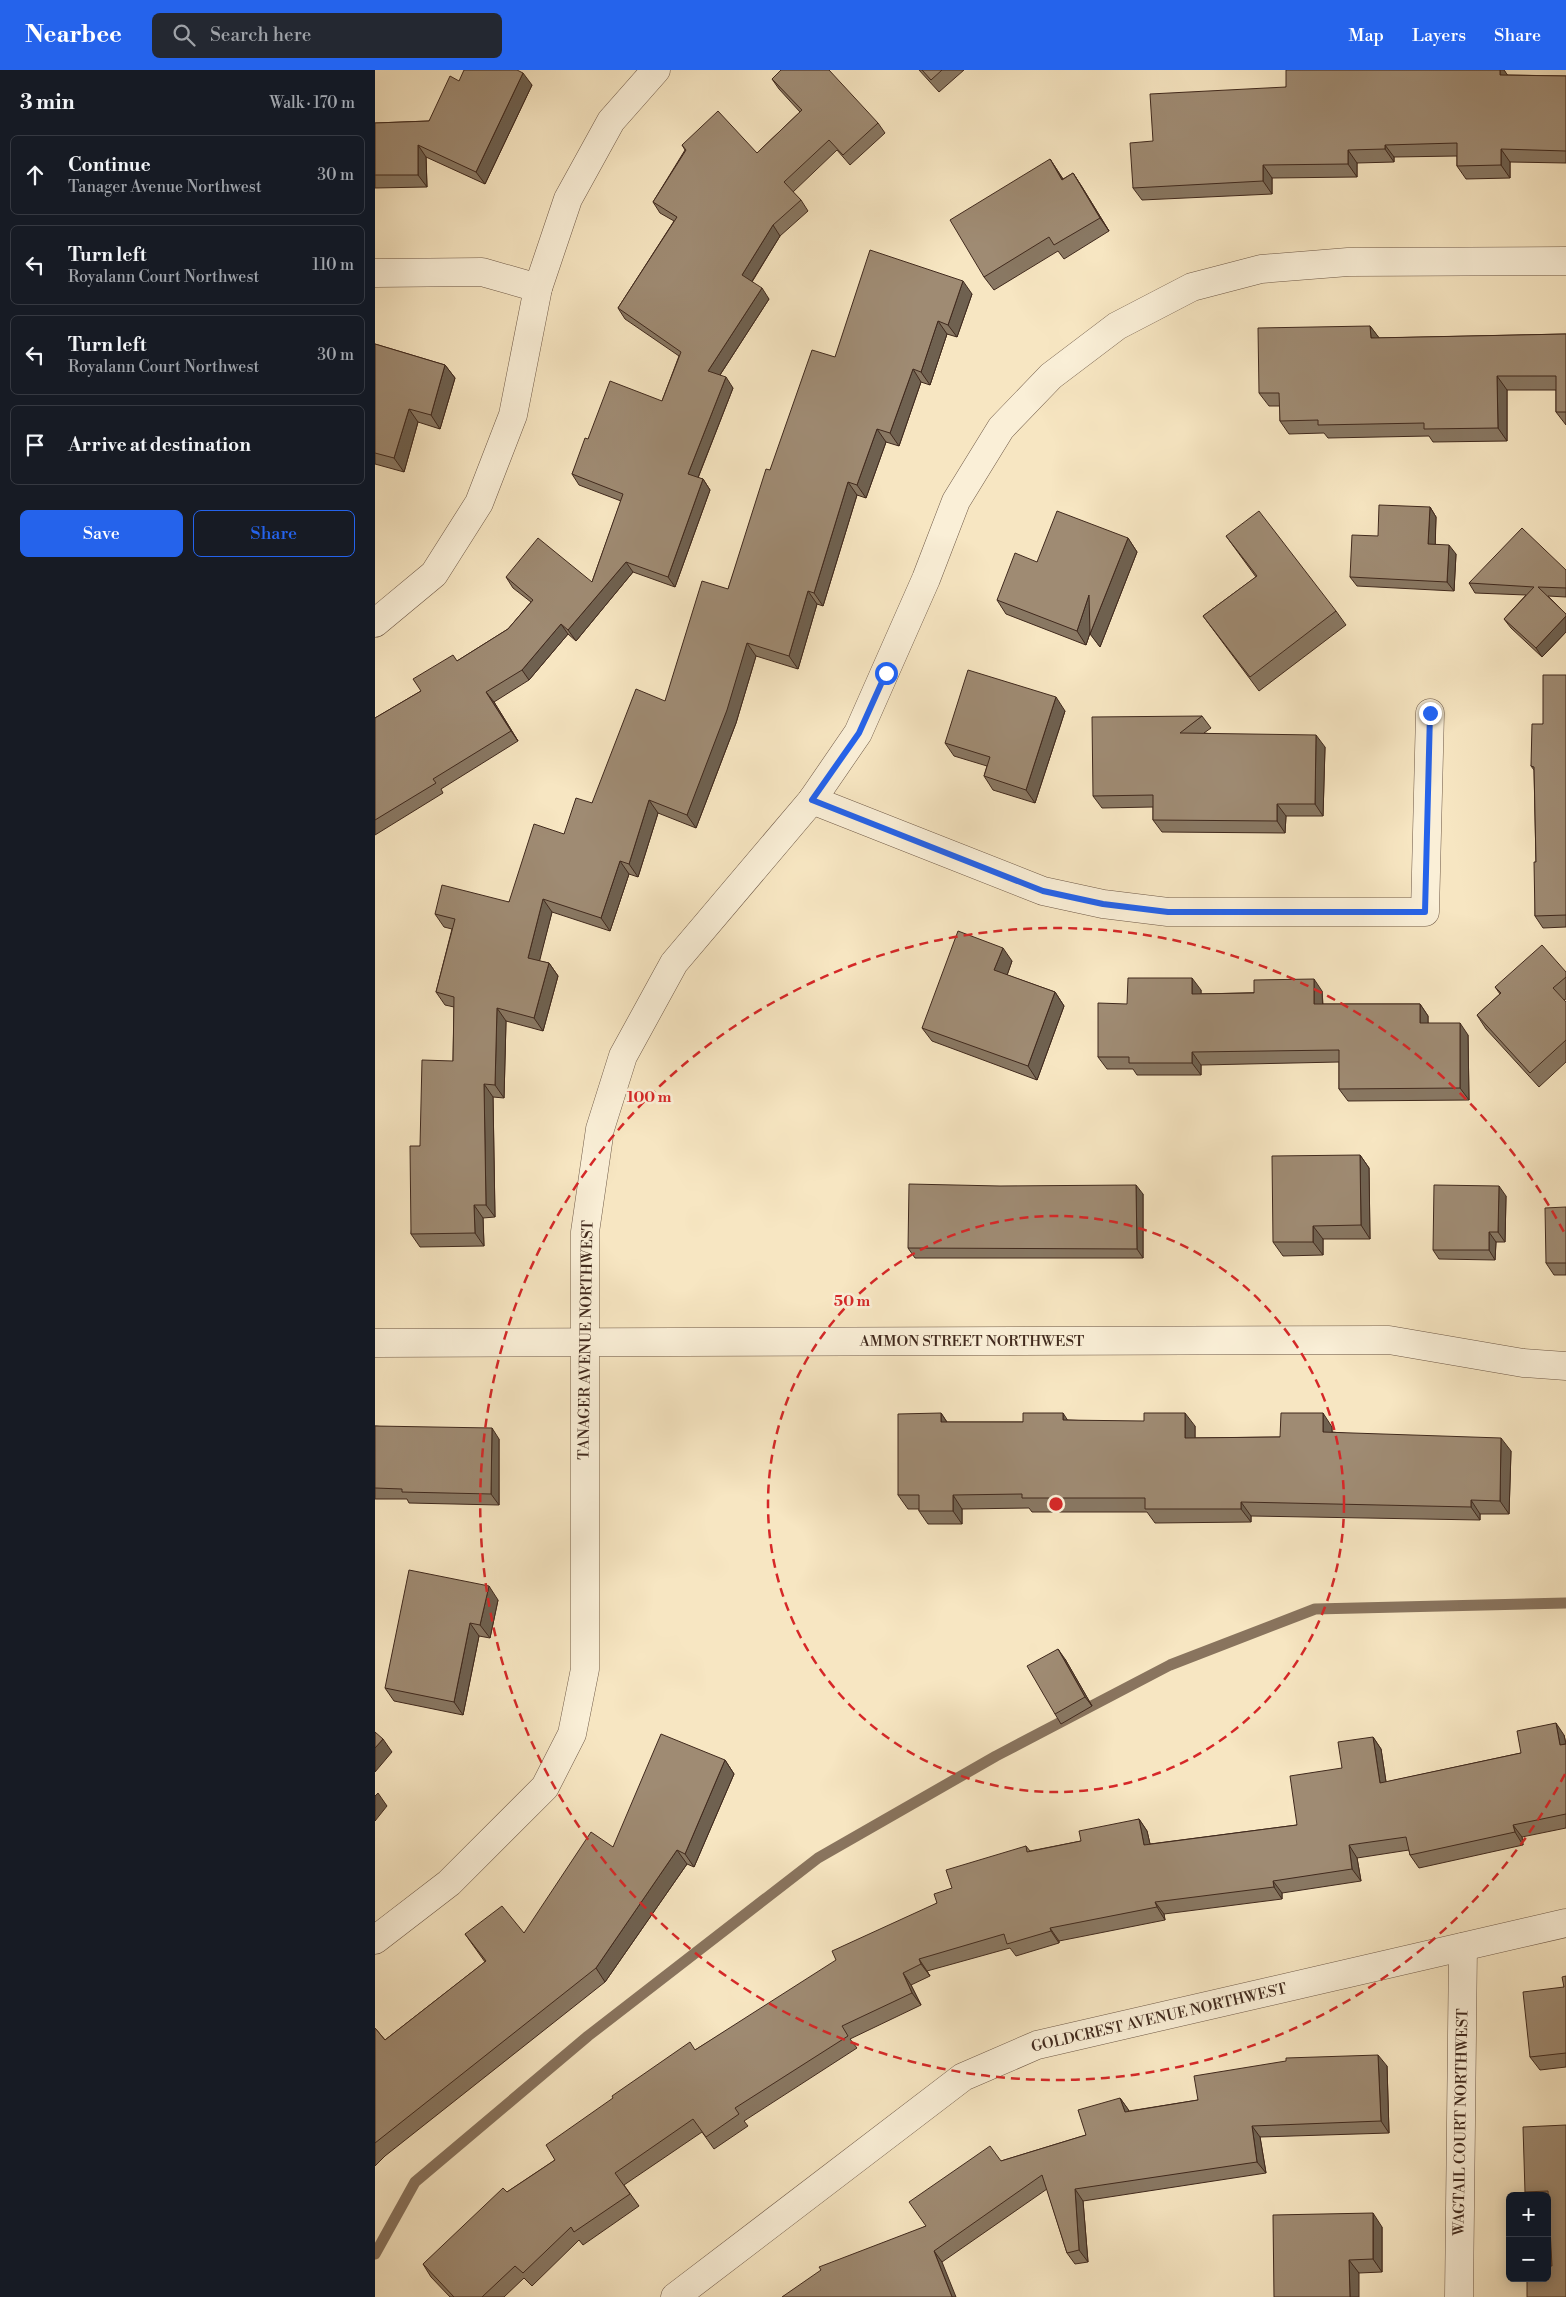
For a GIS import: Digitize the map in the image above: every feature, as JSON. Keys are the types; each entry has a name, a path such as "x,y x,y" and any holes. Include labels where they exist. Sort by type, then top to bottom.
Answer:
{"street":[{"path":"375,622 433,574 479,503 513,415 538,288 573,190 611,121 657,70"},
{"name":"TANAGER AVENUE NORTHWEST","path":"375,1940 449,1882 545,1786 572,1734 585,1669 583,1342 585,1232 600,1129 623,1056 674,963 812,800 859,733 926,579 956,501 1001,428 1051,376 1117,326 1192,287 1261,270 1348,262 1566,261"},
{"path":"375,273 482,272 538,288"},
{"path":"812,800 1043,891 1103,904 1168,912 1425,912 1430,713"},
{"name":"AMMON STREET NORTHWEST","path":"375,1343 1389,1340 1523,1363 1566,1366"},
{"name":"GOLDCREST AVENUE NORTHWEST","path":"675,2297 963,2077 1037,2045 1566,1923"},
{"name":"WAGTAIL COURT NORTHWEST","path":"1459,2297 1463,1947"}],"building":[{"path":"464,70 517,70 523,73 476,172 418,145 418,175 375,175 375,123 429,121 450,76 459,81"},
{"path":"781,70 829,70 878,123 843,155 829,140 784,182 801,200 773,225 742,275 762,288 708,371 726,377 688,474 703,479 668,577 626,562 568,630 561,624 522,670 486,692 511,731 433,779 436,783 375,820 375,718 421,691 413,679 453,655 457,661 508,629 533,600 506,577 538,538 592,582 623,494 572,474 585,438 588,439 610,381 662,401 681,352 618,308 677,217 653,202 686,150 682,145 718,111 757,153 802,110 772,79"},
{"path":"922,70 942,70 931,80"},
{"path":"1286,70 1500,70 1500,75 1566,76 1566,151 1501,149 1501,165 1457,166 1457,143 1385,145 1385,149 1348,150 1348,164 1263,165 1263,181 1133,188 1130,143 1153,141 1150,94 1286,87"},
{"path":"1050,159 1062,180 1073,173 1100,218 1054,245 1049,237 984,277 950,220"},
{"path":"870,250 963,281 948,325 938,321 921,372 913,369 890,433 877,429 857,485 848,482 814,593 808,591 789,656 747,643 727,710 687,815 649,800 629,864 620,861 601,918 543,899 528,958 549,963 534,1018 497,1008 495,1085 484,1084 486,1205 474,1205 475,1233 411,1234 410,1146 420,1146 422,1060 453,1061 454,997 436,992 455,919 435,914 442,885 509,902 534,824 564,834 576,798 592,803 636,689 665,701 702,581 728,589 766,469 770,470 812,350 835,357"},
{"path":"1370,326 1371,338 1566,334 1566,412 1556,412 1556,376 1497,376 1498,428 1424,429 1424,423 1318,425 1318,420 1280,421 1279,393 1259,393 1258,328"},
{"path":"375,344 445,365 431,415 409,409 394,458 375,453"},
{"path":"1379,505 1430,507 1428,544 1449,545 1447,582 1350,577 1352,535 1378,536"},
{"path":"1057,511 1128,538 1090,634 1089,595 1077,631 997,600 1015,553 1037,562"},
{"path":"1259,511 1336,611 1250,677 1203,616 1257,576 1226,536"},
{"path":"1522,528 1566,570 1566,588 1538,587 1566,616 1536,648 1504,619 1534,587 1469,583"},
{"path":"968,670 1056,697 1026,790 984,776 990,757 945,743"},
{"path":"1543,675 1566,675 1566,915 1535,916 1534,862 1536,862 1534,767 1531,766 1532,724 1543,724"},
{"path":"1202,716 1180,733 1316,735 1315,804 1277,804 1277,821 1153,820 1153,795 1093,796 1092,717"},
{"path":"958,931 1003,948 994,970 1055,992 1028,1066 922,1028"},
{"path":"1542,945 1566,972 1566,977 1553,988 1566,1002 1566,1040 1530,1073 1477,1015 1501,993 1495,987"},
{"path":"1128,978 1192,978 1192,994 1254,993 1254,980 1314,979 1314,1004 1420,1004 1420,1023 1460,1023 1460,1088 1339,1089 1339,1050 1192,1052 1192,1063 1129,1063 1129,1057 1098,1057 1098,1003 1127,1004"},
{"path":"1360,1155 1361,1225 1313,1226 1313,1242 1273,1242 1272,1156"},
{"path":"909,1184 1000,1186 1136,1185 1137,1249 908,1248"},
{"path":"1434,1185 1499,1186 1498,1232 1489,1232 1489,1250 1433,1250"},
{"path":"1566,1207 1566,1263 1546,1263 1545,1208"},
{"path":"941,1413 941,1422 1023,1422 1023,1413 1063,1413 1063,1420 1144,1421 1144,1413 1185,1413 1185,1438 1280,1437 1281,1413 1323,1413 1323,1432 1501,1438 1500,1501 1471,1500 1471,1507 1241,1502 1241,1509 1145,1509 1145,1498 1022,1498 1022,1494 953,1495 953,1511 919,1511 919,1495 898,1495 898,1414"},
{"path":"375,1426 492,1428 491,1494 402,1492 402,1489 375,1488"},
{"path":"409,1570 489,1586 480,1625 470,1623 454,1702 385,1688"},
{"path":"1058,1649 1085,1697 1055,1714 1027,1666"},
{"path":"1556,1723 1560,1745 1566,1744 1566,1814 1513,1825 1515,1832 1410,1855 1406,1837 1349,1845 1352,1869 1273,1881 1274,1887 1155,1902 1157,1907 1050,1928 1051,1931 1007,1944 1004,1934 919,1959 921,1964 903,1973 912,1993 842,2026 848,2036 735,2108 739,2114 706,2137 693,2119 615,2173 630,2194 574,2232 571,2227 523,2273 515,2266 482,2297 454,2297 423,2264 503,2188 507,2192 555,2160 546,2145 690,2042 695,2050 836,1960 832,1951 937,1903 934,1894 952,1888 946,1870 1026,1846 1027,1852 1081,1841 1079,1831 1139,1819 1144,1845 1297,1825 1290,1776 1342,1768 1338,1742 1373,1737 1380,1783 1521,1753 1517,1731"},
{"path":"375,1732 383,1739 375,1748"},
{"path":"661,1734 725,1760 685,1854 677,1850 596,1968 375,2143 375,2028 385,2040 486,1961 465,1934 502,1906 524,1933 591,1832 613,1847"},
{"path":"1566,1976 1566,2053 1530,2057 1523,1992 1564,1987 1562,1977"},
{"path":"1378,2055 1381,2121 1252,2126 1257,2162 1075,2189 1079,2250 1067,2253 1042,2175 934,2251 952,2297 782,2297 821,2270 819,2267 926,2226 909,2202 990,2146 1001,2161 1086,2135 1078,2110 1120,2098 1125,2112 1198,2100 1194,2076 1286,2061 1286,2058"},
{"path":"1566,2125 1566,2297 1527,2297 1527,2282 1551,2282 1551,2192 1525,2192 1523,2127"},
{"path":"1373,2213 1373,2259 1349,2260 1350,2297 1274,2297 1273,2215"}],"waterway":[{"path":"375,2254 415,2182 588,2036 818,1858 996,1756 1170,1665 1315,1609 1566,1603"}],"route":[{"path":"886,673 859,733 812,800 1043,891 1103,904 1168,912 1425,912 1430,713"}]}
